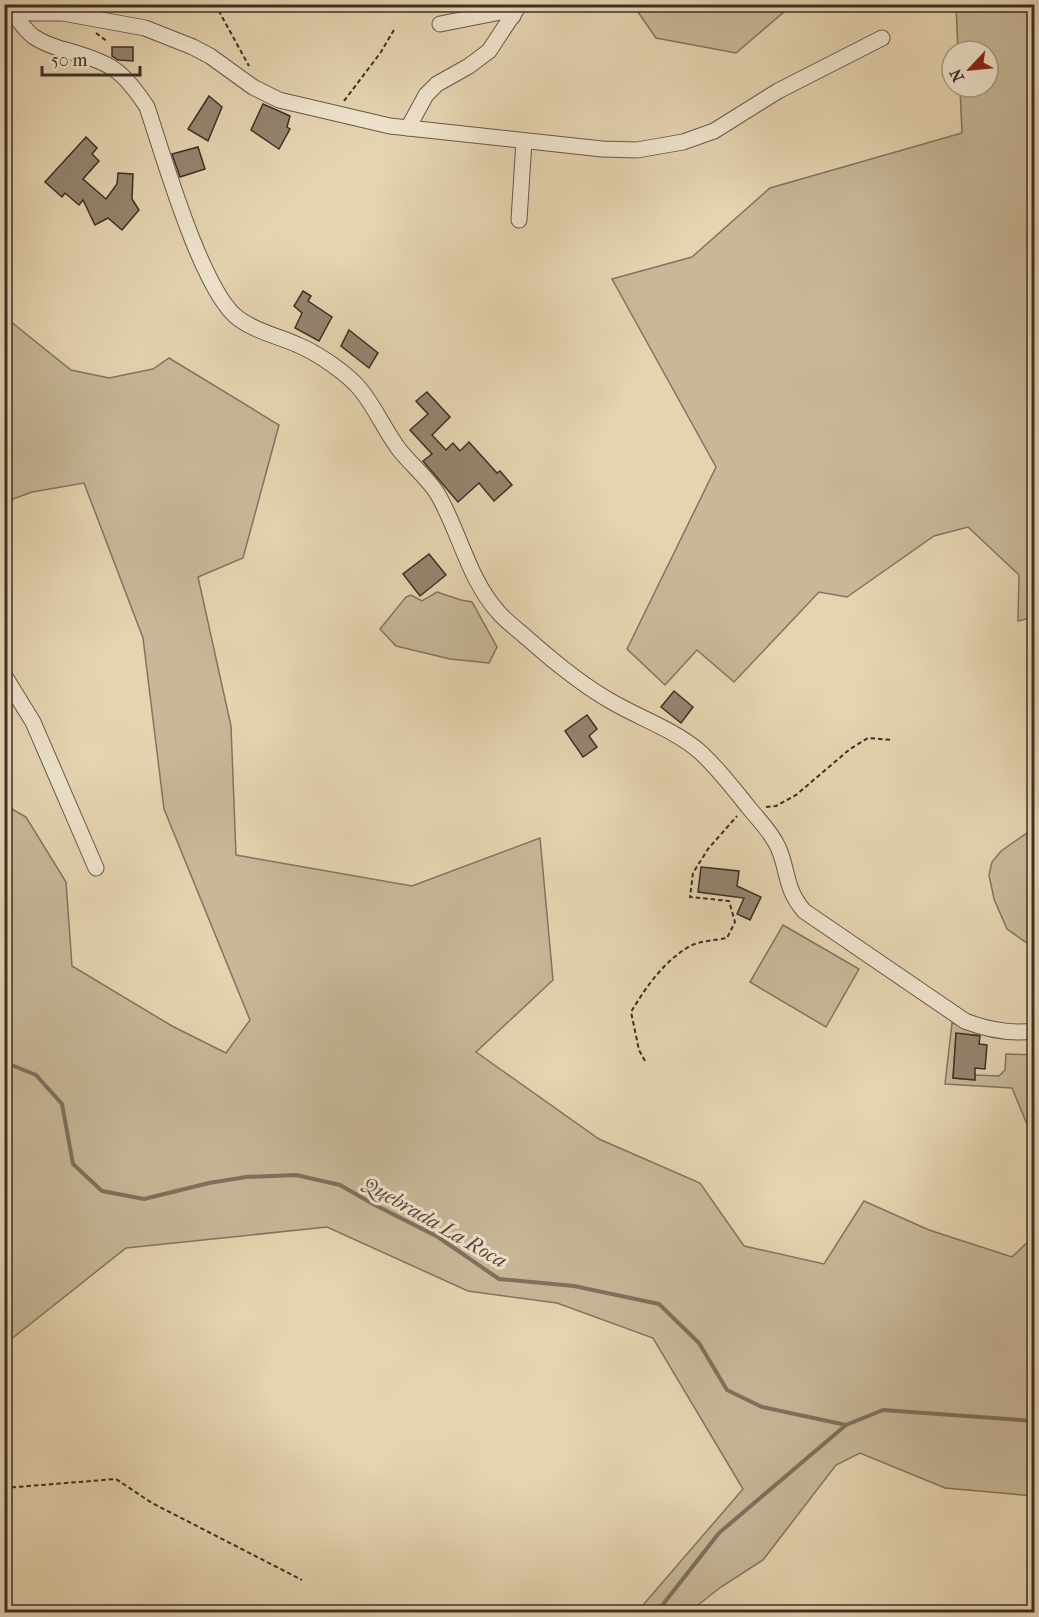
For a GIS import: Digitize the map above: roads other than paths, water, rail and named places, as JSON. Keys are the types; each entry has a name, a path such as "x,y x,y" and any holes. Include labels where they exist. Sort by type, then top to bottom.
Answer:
{"street":[{"path":"10,9 63,13 145,28 210,56 253,87 279,100 390,126 602,149 637,150 682,142 714,131 778,91 882,38"},
{"path":"10,9 34,37 51,46 112,67 124,76 147,107 195,246 222,300 236,317 256,329 301,346 324,359 358,387 399,449 426,477 438,494 478,582 499,614 553,661 582,682 612,703 670,732 697,749 718,769 771,834 779,848 794,898 804,911 965,1021 985,1029 1035,1032"},
{"path":"408,128 426,95 437,84 469,66 489,51 517,10"},
{"path":"440,24 517,10"},
{"path":"519,220 524,141"},
{"path":"4,675 33,722 96,868"}],"waterway":[{"name":"Quebrada La Roca","path":"4,1062 36,1075 62,1104 73,1164 102,1191 144,1199 209,1183 246,1177 296,1175 340,1185 438,1237 499,1279 574,1286 659,1304 699,1343 727,1390 762,1407 846,1425"},
{"path":"657,1612 719,1533 846,1425 883,1410 1034,1421"}]}
